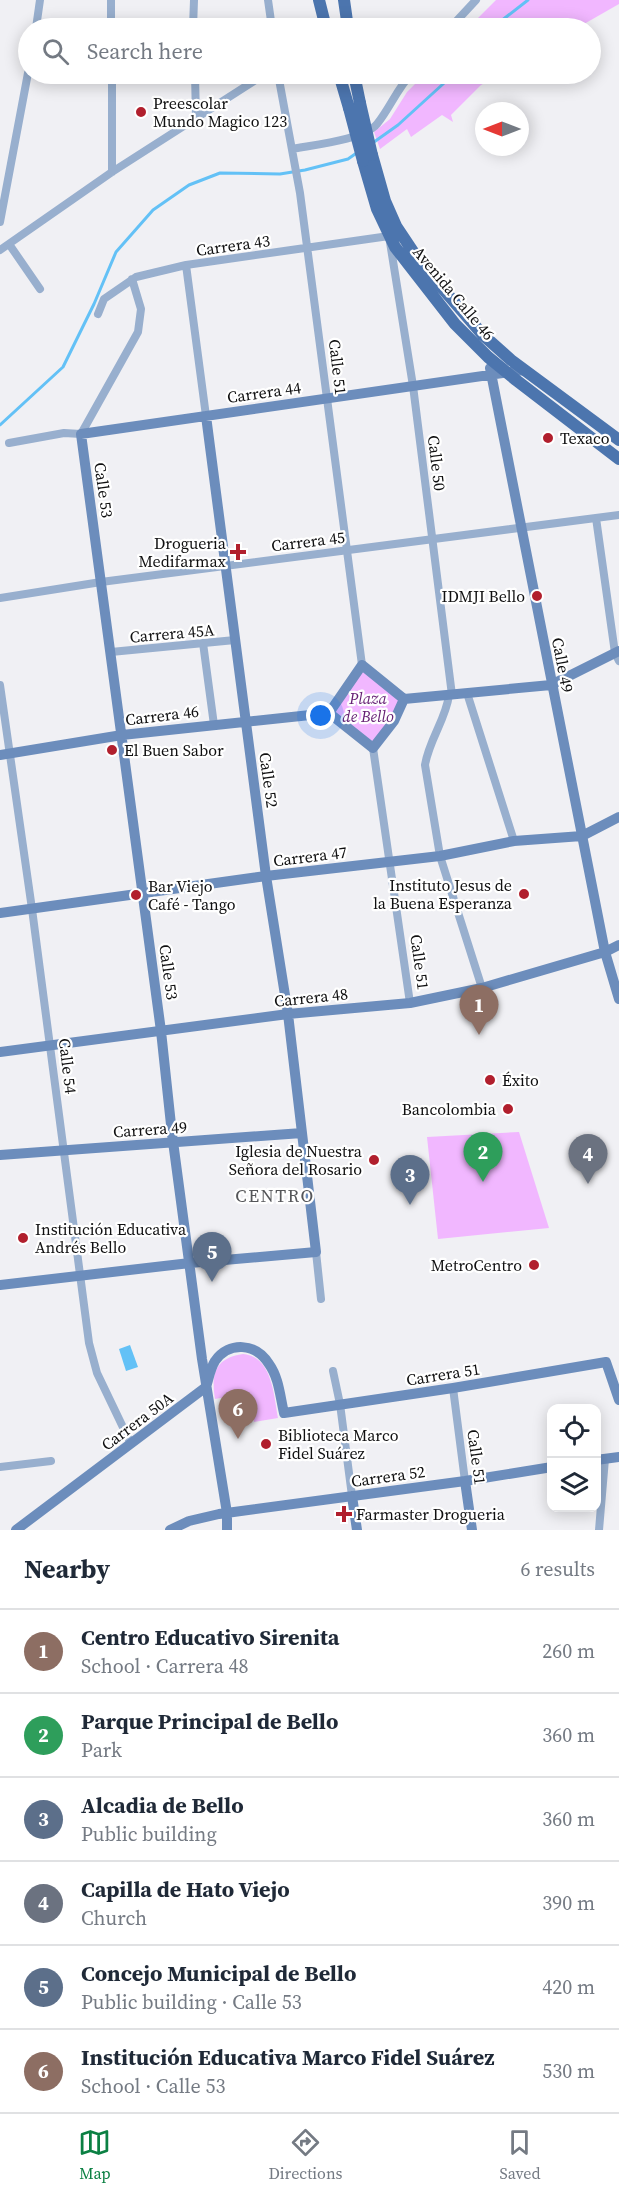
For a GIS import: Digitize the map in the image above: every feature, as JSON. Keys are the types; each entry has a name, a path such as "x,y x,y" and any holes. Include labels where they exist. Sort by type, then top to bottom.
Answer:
{"main road":[{"path":"319,0 324,18"},
{"path":"344,0 347,18"},
{"path":"344,84 354,105 368,158"},
{"path":"354,84 354,105"},
{"name":"Avenida Calle 46","path":"368,158 374,200 389,236 401,257 448,317 506,372 619,459"},
{"name":"Avenida Calle 46","path":"368,158 401,234 443,289 483,335 524,370 619,440"}],"street":[{"path":"37,18 40,0"},
{"path":"111,0 111,18"},
{"path":"193,18 194,0"},
{"path":"268,0 271,18"},
{"path":"459,18 476,0"},
{"path":"0,222 26,84"},
{"path":"112,84 112,172"},
{"path":"195,84 196,118"},
{"path":"0,250 112,172 249,84"},
{"name":"Calle 51","path":"280,84 300,193 362,665"},
{"path":"292,149 342,140 374,127 402,84"},
{"name":"Carrera 43","path":"98,314 104,299 136,277 186,265 389,236"},
{"name":"Calle 50","path":"389,236 413,386 450,695 427,750 425,765 440,856 482,988"},
{"path":"9,244 40,289"},
{"name":"Calle 52","path":"186,265 266,876 288,1014 321,1299"},
{"path":"81,434 138,332 141,309 132,279"},
{"name":"Calle 49","path":"483,335 605,952 619,999"},
{"name":"Carrera 44","path":"9,443 64,433 81,434 524,370"},
{"name":"Calle 53","path":"81,434 161,1031 173,1142 206,1388 227,1513 227,1530"},
{"name":"Carrera 45","path":"0,597 619,515"},
{"path":"405,699 394,721 374,748 329,712 362,665 405,699 552,685 618,655 596,518"},
{"name":"Carrera 45A","path":"111,652 235,640"},
{"path":"203,643 214,725"},
{"name":"Calle 54","path":"0,685 5,754 32,909 92,1358 130,1444"},
{"path":"467,693 514,841"},
{"name":"Carrera 46","path":"5,754 122,735 329,712"},
{"name":"Calle 51","path":"374,748 410,1003"},
{"name":"Carrera 47","path":"0,913 266,876 440,856 514,841 582,836 619,817"},
{"name":"Carrera 48","path":"0,1052 288,1014 410,1003 482,988 605,952 619,945"},
{"name":"Carrera 49","path":"0,1155 302,1133"},
{"path":"0,1285 190,1263 316,1252"},
{"name":"Carrera 51","path":"206,1388 211,1368 217,1359 227,1350 237,1347 246,1347 266,1359 277,1379 284,1413 606,1362 617,1388"},
{"path":"333,1371 340,1404 357,1530"},
{"name":"Carrera 50A","path":"16,1530 206,1388"},
{"name":"Calle 51","path":"453,1388 472,1530"},
{"path":"617,1388 619,1400"},
{"path":"601,1460 619,1457"},
{"path":"0,1467 51,1461"},
{"name":"Carrera 52","path":"227,1513 547,1468"},
{"path":"599,1530 600,1512"},
{"path":"170,1530 189,1521 227,1513"}],"green space":[{"path":"496,0 619,0 619,4 594,18 478,18"},
{"path":"415,84 483,84 451,115 453,122 442,115 411,137 407,129 380,149 374,132 390,119 407,92"},
{"name":"Plaza de Bello","path":"363,670 401,700 391,719 373,742 334,712"},
{"path":"519,1132 549,1228 438,1239 427,1137"},
{"path":"243,1354 253,1356 266,1369 273,1389 278,1418 254,1422 251,1402 233,1405 231,1396 215,1399 214,1382 217,1369 226,1359"}],"water":[{"path":"130,1345 138,1367 126,1371 119,1349"}],"waterway":[{"path":"505,18 528,0"},
{"path":"374,142 398,125 443,84"},
{"path":"0,425 63,367 116,252 153,210 189,185 220,173 280,174 348,159 358,152"}],"place":[{"name":"Preescolar Mundo Magico 123","path":"141,112"},
{"name":"Texaco","path":"548,438"},
{"name":"Drogueria Medifarmax","path":"238,552"},
{"name":"IDMJI Bello","path":"537,596"},
{"name":"El Buen Sabor","path":"112,750"},
{"name":"Instituto Jesus de la Buena Esperanza","path":"524,894"},
{"name":"Bar Viejo Café - Tango","path":"136,895"},
{"name":"Centro Educativo Sirenita","path":"479,1035"},
{"name":"Éxito","path":"490,1080"},
{"name":"Bancolombia","path":"508,1109"},
{"name":"Iglesia de Nuestra Señora del Rosario","path":"374,1160"},
{"name":"Parque Principal de Bello","path":"483,1182"},
{"name":"Capilla de Hato Viejo","path":"588,1184"},
{"name":"Alcadia de Bello","path":"410,1205"},
{"name":"Institución Educativa Andrés Bello","path":"23,1238"},
{"name":"MetroCentro","path":"534,1265"},
{"name":"Concejo Municipal de Bello","path":"212,1282"},
{"name":"Institución Educativa Marco Fidel Suárez","path":"238,1439"},
{"name":"Biblioteca Marco Fidel Suárez","path":"266,1444"},
{"name":"Farmaster Drogueria","path":"344,1514"}],"district":[{"name":"CENTRO","path":"275,1195"}]}
